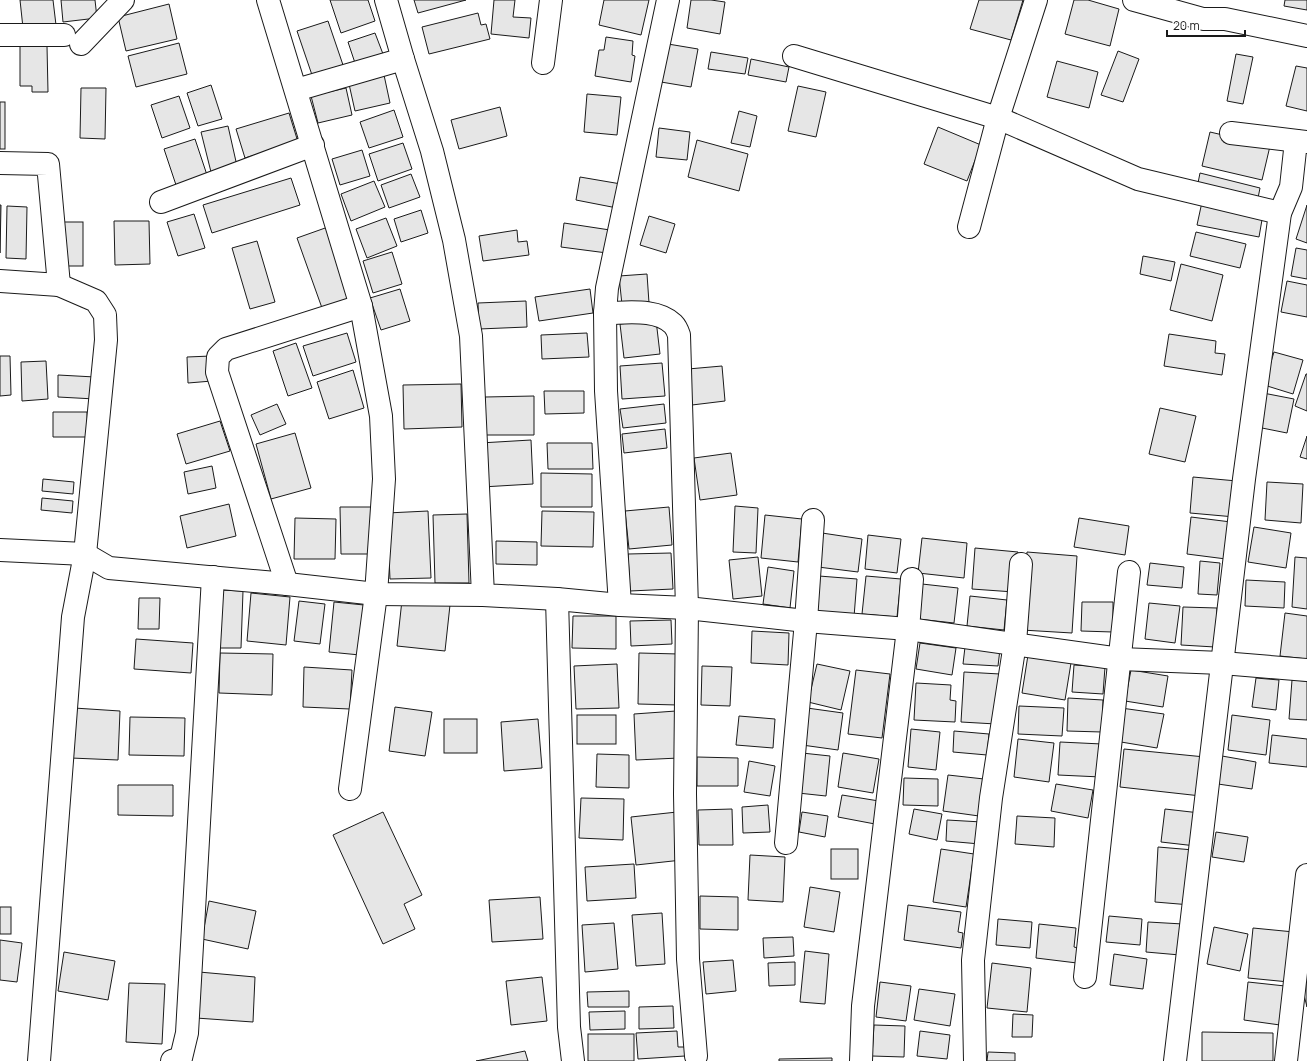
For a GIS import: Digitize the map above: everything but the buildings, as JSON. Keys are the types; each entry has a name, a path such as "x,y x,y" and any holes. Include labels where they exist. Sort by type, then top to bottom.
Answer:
{"street":[{"path":"0,35 73,40 122,0"},
{"path":"268,0 361,306 381,416 384,479 376,594 350,789"},
{"path":"386,0 432,151 452,232 471,336 483,595"},
{"path":"543,63 551,0"},
{"path":"620,605 606,391 605,313 607,288 668,0"},
{"path":"969,227 998,118 1036,0"},
{"path":"1134,0 1203,19 1225,19 1307,36"},
{"path":"794,56 998,118 1138,180 1280,213"},
{"path":"296,90 403,59"},
{"path":"1175,1061 1245,471 1280,213 1290,187 1302,141 1231,133"},
{"path":"161,202 313,145"},
{"path":"0,163 48,164 58,285"},
{"path":"0,281 58,285 96,301 105,315 106,340 85,554 72,617 39,1061"},
{"path":"287,584 217,372 218,357 226,349 361,306"},
{"path":"605,313 649,313 659,315 673,324 679,335 687,608 685,794 688,951 696,1056"},
{"path":"786,843 814,520"},
{"path":"0,550 85,554 109,568 287,584 376,594 483,595 558,599 620,605 687,608 806,621 908,629 1120,659 1222,663 1307,670"},
{"path":"974,1061 973,960 991,798 1014,643 1021,564"},
{"path":"1085,977 1129,572"},
{"path":"172,1061 180,1058 187,1033 212,577"},
{"path":"861,1061 863,1006 908,629 912,579"},
{"path":"558,599 569,1027 574,1061"},
{"path":"1286,1061 1302,963 1307,875"}]}
